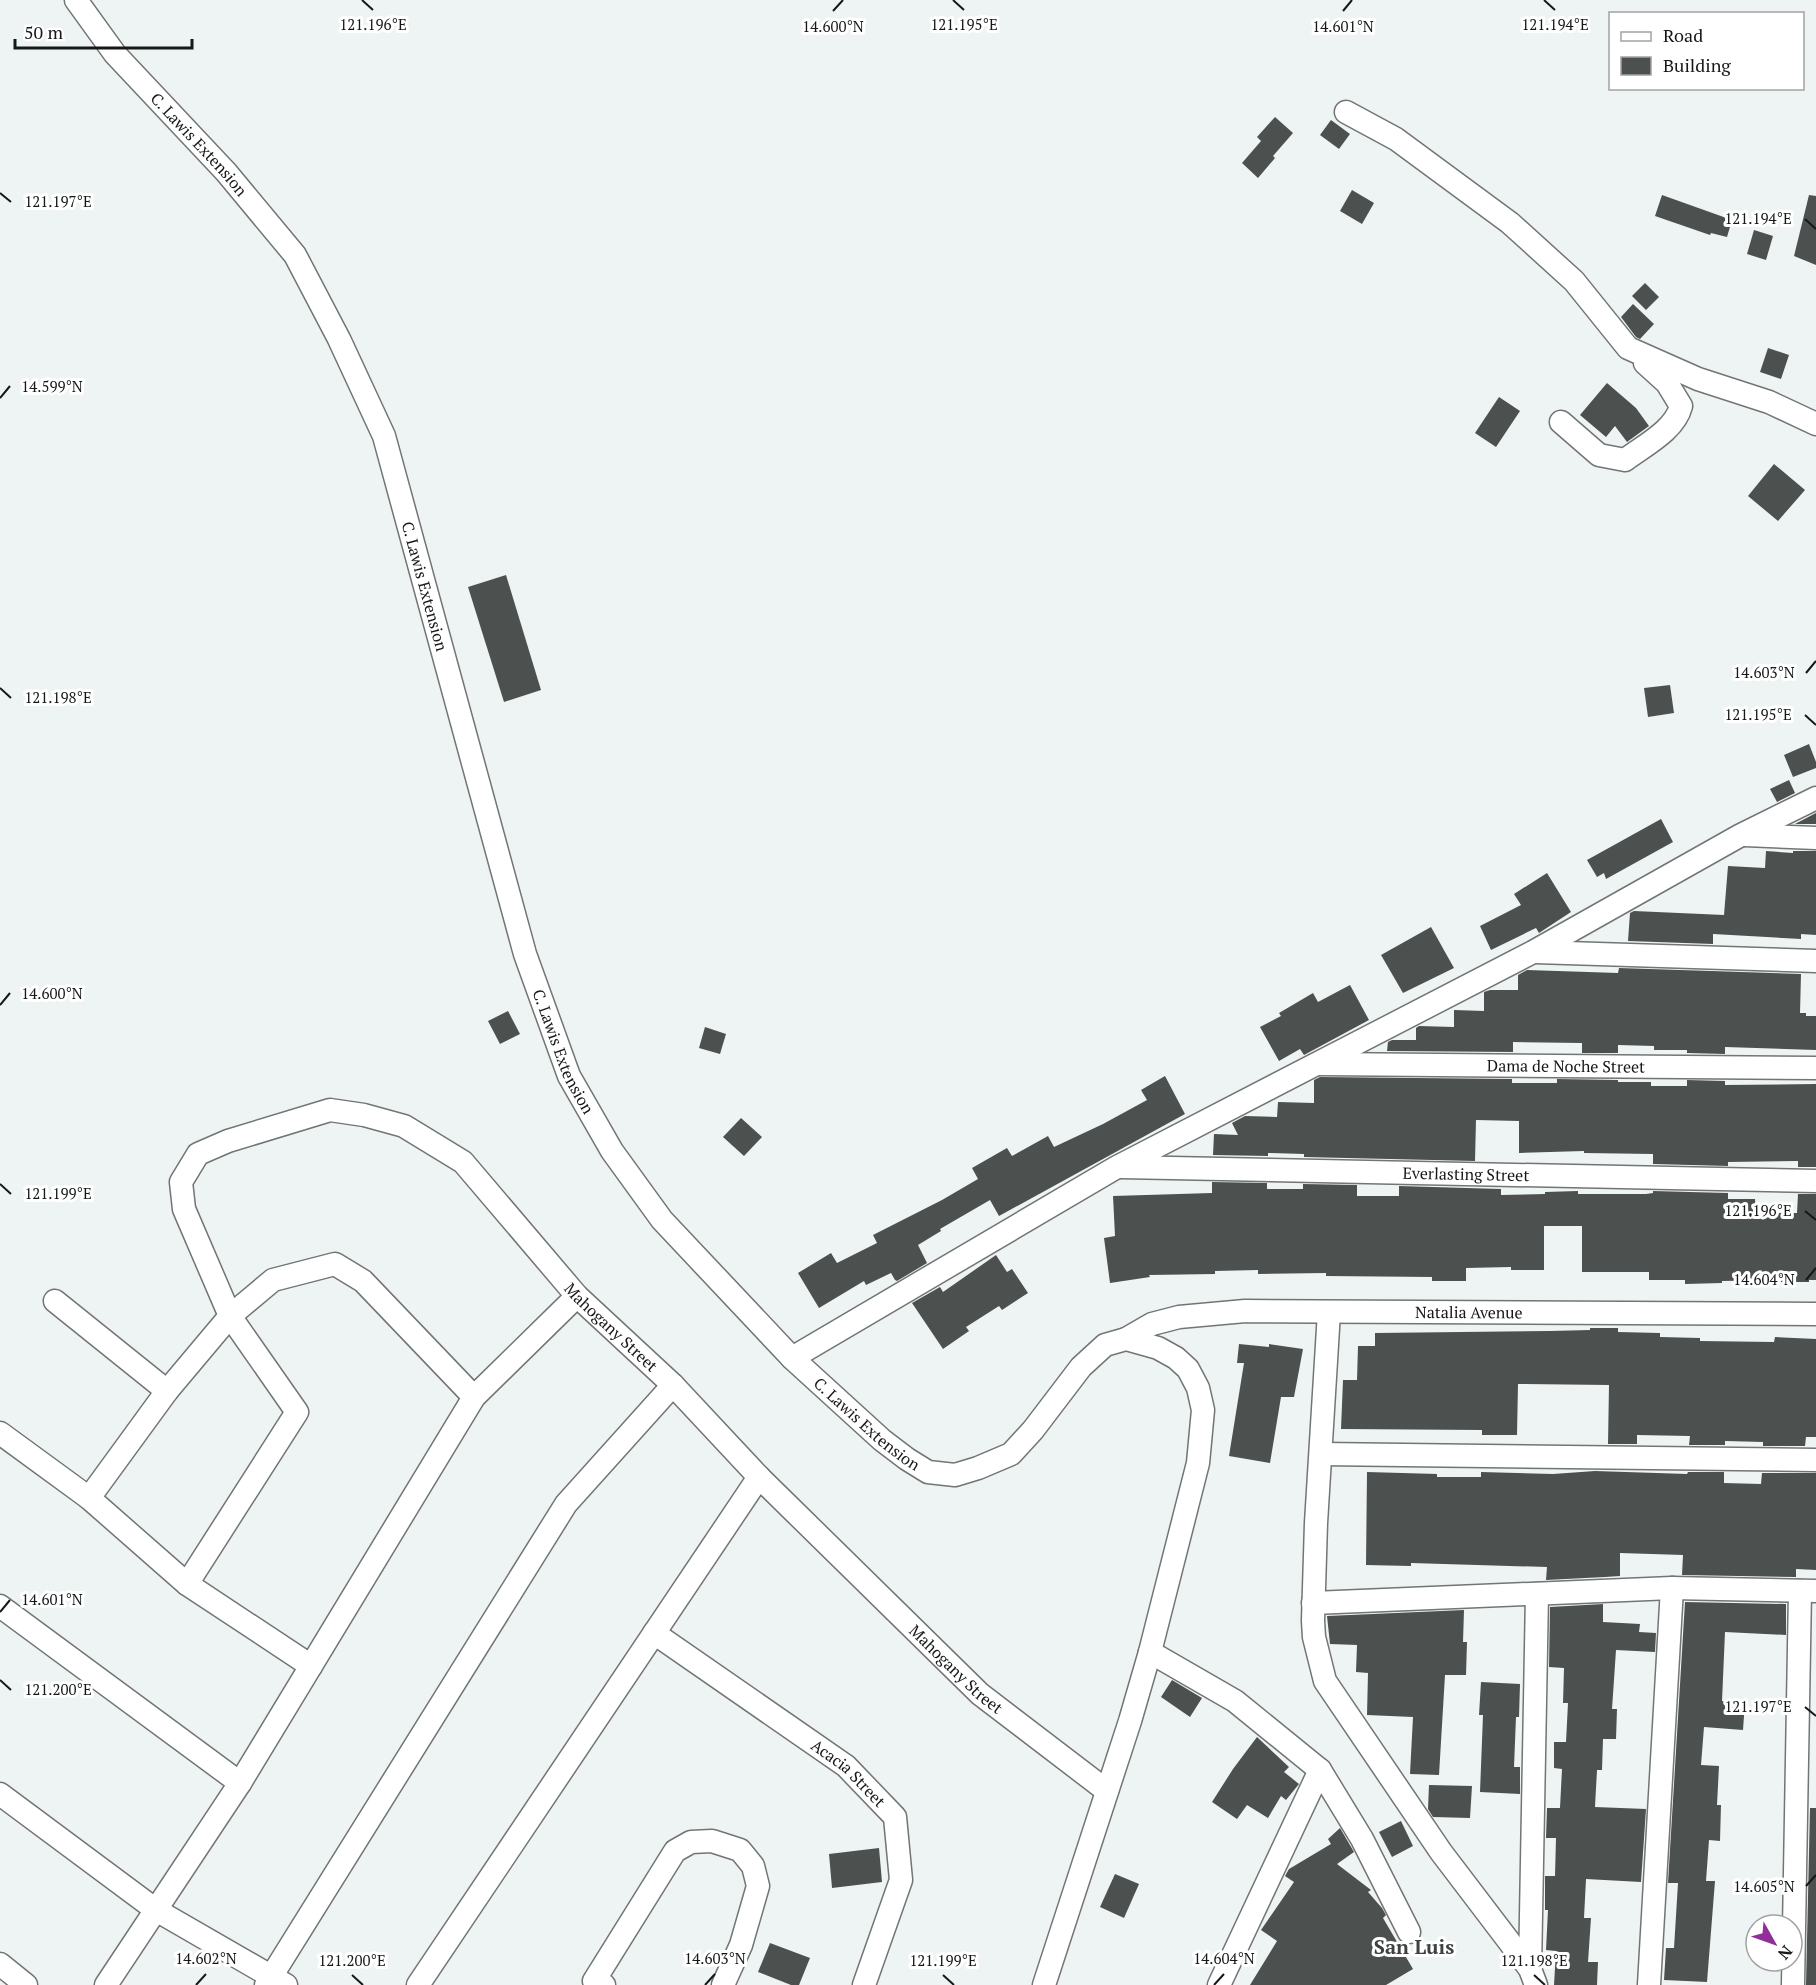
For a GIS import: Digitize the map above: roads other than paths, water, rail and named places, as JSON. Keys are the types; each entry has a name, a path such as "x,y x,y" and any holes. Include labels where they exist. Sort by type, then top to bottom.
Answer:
{"street":[{"name":"C. Lawis Extension","path":"76,0 115,54 226,172 295,255 339,339 384,436 525,954 569,1076 612,1151 662,1220 792,1358 882,1440 928,1472 954,1476 1011,1454 1033,1430 1081,1367 1105,1345 1126,1339"},
{"path":"1346,112 1396,139 1510,223 1574,281 1628,348 1667,383 1682,406 1678,417 1665,430 1625,460 1599,455 1561,422"},
{"path":"1628,348 1698,380 1769,402 1816,424"},
{"path":"792,1358 1116,1167 1533,952 1741,835 1816,798"},
{"path":"1741,835 1816,838"},
{"path":"1533,952 1816,961"},
{"name":"Dama de Noche Street","path":"1315,1064 1816,1068"},
{"name":"Mahogany Street","path":"187,1584 297,1412 230,1316 184,1209 181,1182 198,1154 228,1141 330,1110 364,1115 404,1126 463,1162 577,1296 673,1385 759,1477 980,1694 1107,1791"},
{"name":"Everlasting Street","path":"1116,1167 1816,1180"},
{"path":"89,1498 167,1391 230,1316 273,1280 335,1264 363,1281 474,1397"},
{"path":"106,1985 240,1783 474,1397 577,1296"},
{"path":"55,1301 167,1391"},
{"name":"Natalia Avenue","path":"1126,1339 1152,1324 1179,1317 1245,1311 1816,1314"},
{"path":"1329,1312 1313,1603 1314,1637 1325,1681 1441,1852 1533,1977"},
{"path":"1044,1985 1150,1652 1198,1463 1203,1410 1198,1388 1188,1370 1176,1358 1158,1348 1126,1339"},
{"path":"0,1794 156,1910 274,1982 566,1504 673,1385"},
{"path":"0,1433 89,1498 187,1584 311,1666"},
{"path":"1321,1454 1816,1460"},
{"path":"418,1985 759,1477"},
{"path":"1313,1603 1672,1588 1808,1591 1793,1985"},
{"path":"1649,1985 1672,1588"},
{"path":"1533,1977 1537,1594"},
{"path":"0,1606 240,1783"},
{"name":"Acacia Street","path":"654,1633 846,1766 895,1817 901,1880 864,1985"},
{"path":"1150,1652 1235,1701 1320,1770 1362,1839 1409,1932"},
{"path":"1220,1985 1320,1770"},
{"path":"604,1985 594,1981 675,1851 691,1842 712,1841 740,1850 753,1866 758,1886 741,1945 723,1985"},
{"path":"0,1964 26,1985"}],"district":[{"name":"San Luis","path":"1414,1946"}]}
